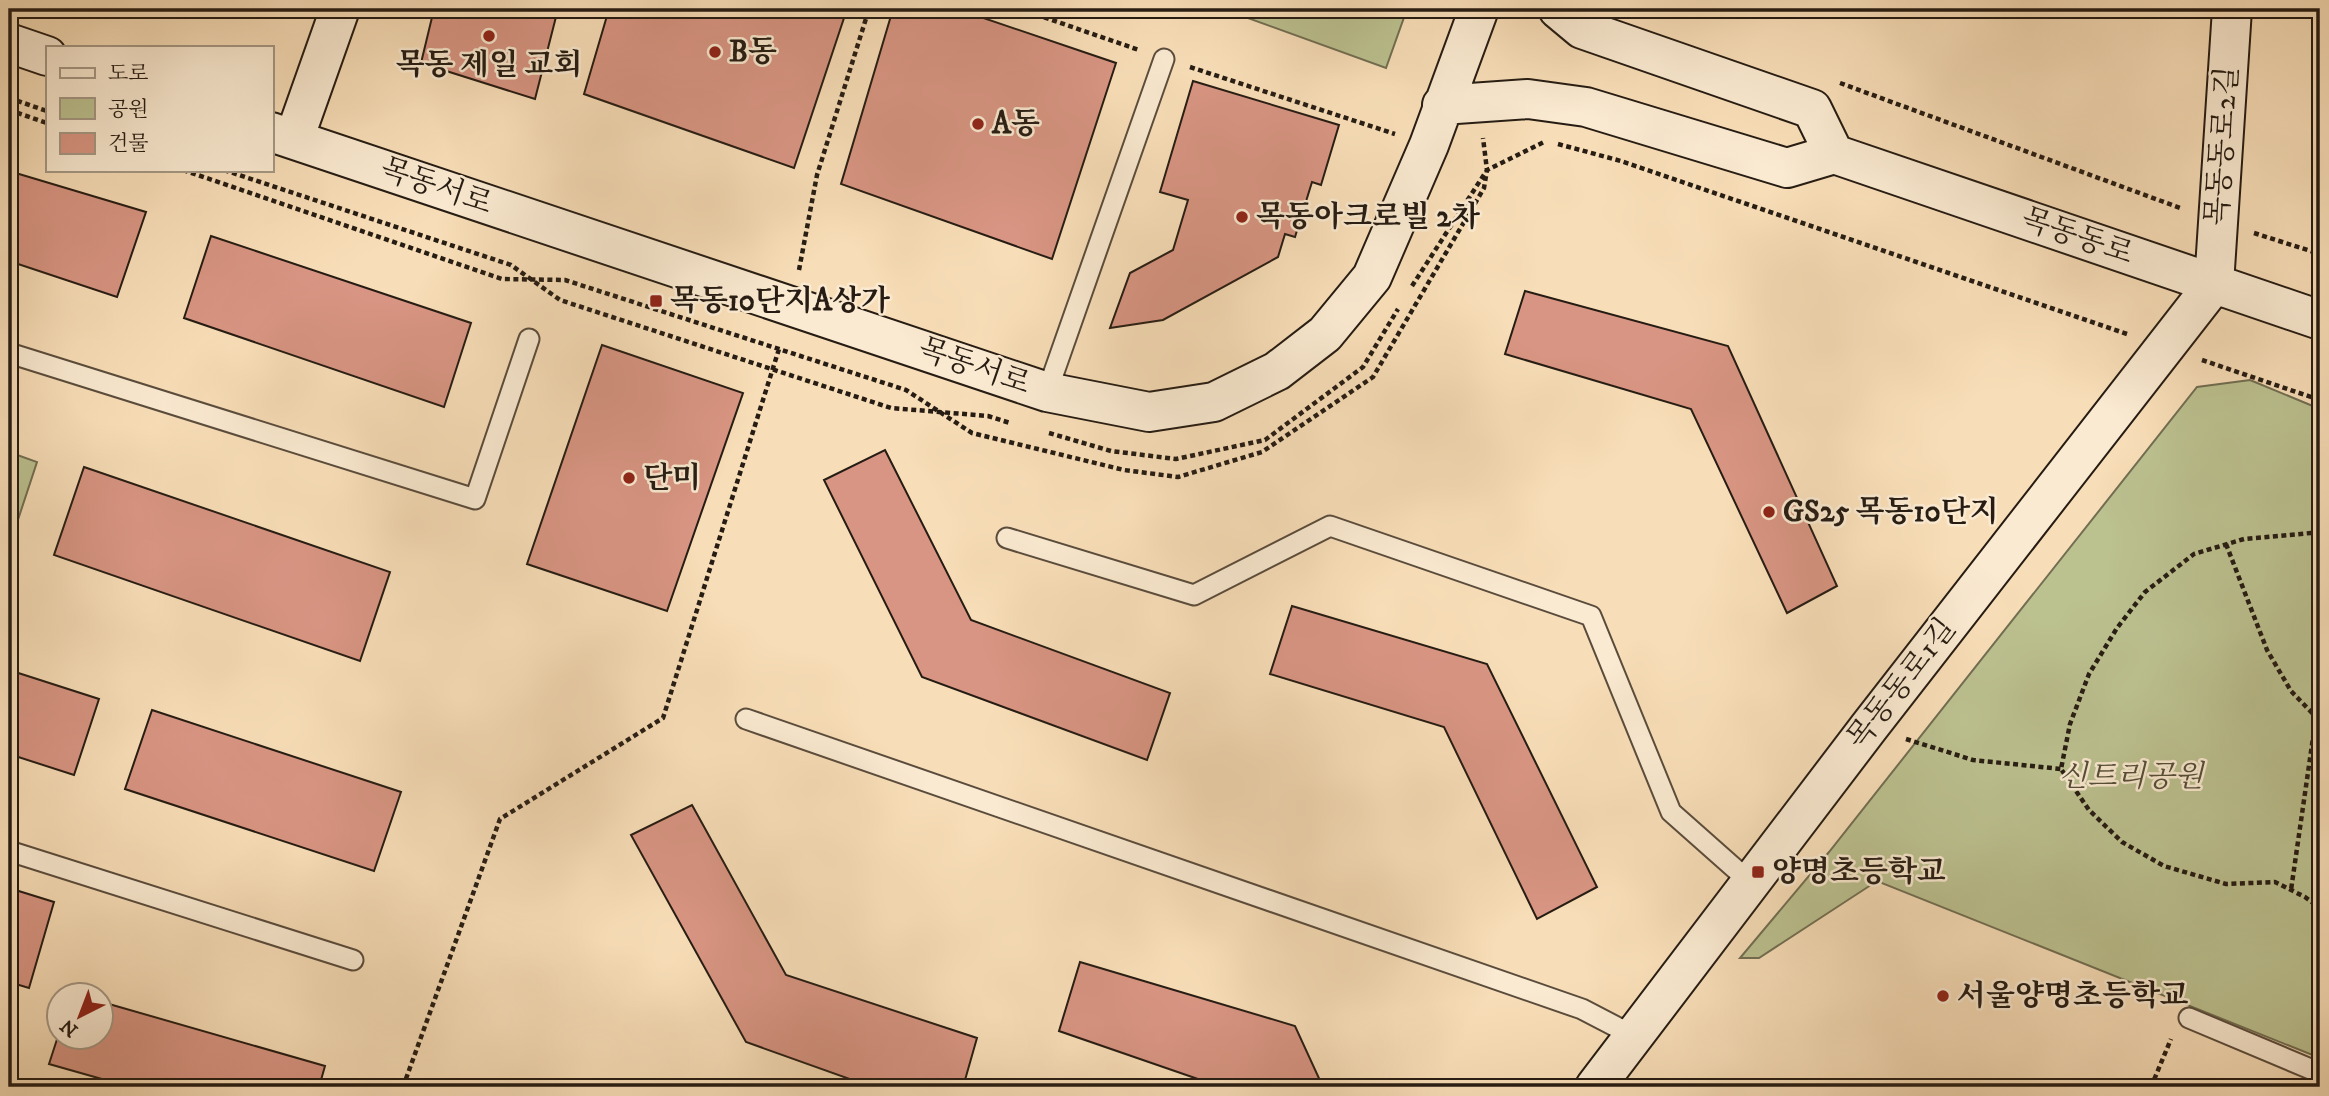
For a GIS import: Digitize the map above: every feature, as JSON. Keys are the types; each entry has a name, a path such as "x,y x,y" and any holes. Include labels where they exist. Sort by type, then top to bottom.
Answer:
{"main road":[{"path":"283,135 340,9"},
{"name":"목동서로","path":"283,135 1046,392 1149,412 1214,402 1277,371 1325,334 1371,277 1429,145 1479,9"},
{"path":"1443,105 1528,99 1586,107 1787,169 1834,154 1812,109 1582,29 1558,9"},
{"name":"목동동로2길","path":"2214,284 2232,9"},
{"path":"9,43 46,56"},
{"name":"목동동로","path":"1834,154 2320,320"},
{"name":"목동동로1길","path":"1595,1087 1868,727 2214,284"}],"lane":[{"path":"1046,392 1164,59"},
{"path":"9,353 475,499 529,339"},
{"path":"1007,538 1194,595 1330,526 1591,616 1671,812 1750,882"},
{"path":"746,719 1581,1009 1634,1036"},
{"path":"9,851 353,960"},
{"path":"2189,1018 2320,1073"}],"path":[{"path":"402,1087 500,819 663,718 793,306 817,175 869,9"},
{"path":"1020,9 1429,145"},
{"path":"1832,80 2218,222 2320,254"},
{"path":"9,98 46,111"},
{"path":"9,110 46,123"},
{"path":"1487,170 1545,141 1621,161 2320,400"},
{"path":"2320,535 2244,539 2194,554 2146,592 2117,628 2089,674 2070,724 2061,769 2089,810 2122,842 2164,866 2226,884 2275,882 2320,908"},
{"path":"2226,544 2267,650 2291,691 2318,716 2291,890"},
{"path":"1868,727 1973,760 2061,769"},
{"path":"2151,1087 2175,1028 2189,1018"}],"green space":[{"path":"1223,9 1407,9 1386,68"},
{"name":"신트리공원","path":"2250,380 2320,409 2320,1058 1877,881 1759,958 1740,958 1829,852 2197,387"},
{"path":"9,452 37,462 9,547"}],"building":[{"name":"목동 제일 교회","path":"434,9 558,9 535,99 421,63"},
{"name":"B동","path":"609,9 847,9 794,168 584,94"},
{"name":"A동","path":"893,9 957,9 1116,63 1052,259 841,184"},
{"name":"목동아크로빌 2차","path":"1193,81 1339,125 1321,185 1312,182 1295,237 1285,234 1278,257 1163,320 1110,328 1130,273 1173,250 1188,200 1160,192"},
{"path":"9,171 146,212 117,297 9,261"},
{"path":"211,236 471,323 444,407 184,318"},
{"path":"1525,291 1728,346 1837,586 1787,613 1691,409 1505,354"},
{"path":"602,345 743,393 667,611 527,564"},
{"path":"885,450 971,620 1170,693 1147,760 922,677 824,480"},
{"path":"84,467 390,572 360,661 54,555"},
{"path":"1292,606 1487,664 1597,887 1537,919 1444,727 1270,674"},
{"path":"9,670 99,699 74,775 9,754"},
{"path":"152,710 401,792 374,871 125,789"},
{"path":"692,805 786,975 977,1038 963,1087 872,1087 746,1042 631,835"},
{"path":"9,888 54,902 29,988 9,982"},
{"path":"1080,962 1295,1026 1323,1087 1221,1087 1059,1031"},
{"path":"116,1006 325,1066 319,1087 130,1087 49,1064 54,1050 116,1050"}],"place":[{"name":"목동 제일 교회","path":"489,36"},
{"name":"B동","path":"715,52"},
{"name":"A동","path":"978,124"},
{"name":"목동아크로빌 2차","path":"1242,217"},
{"name":"목동10단지A상가","path":"656,301"},
{"name":"단미","path":"629,478"},
{"name":"GS25 목동10단지","path":"1769,512"},
{"name":"양명초등학교","path":"1758,872"},
{"name":"서울양명초등학교","path":"1943,996"}]}
